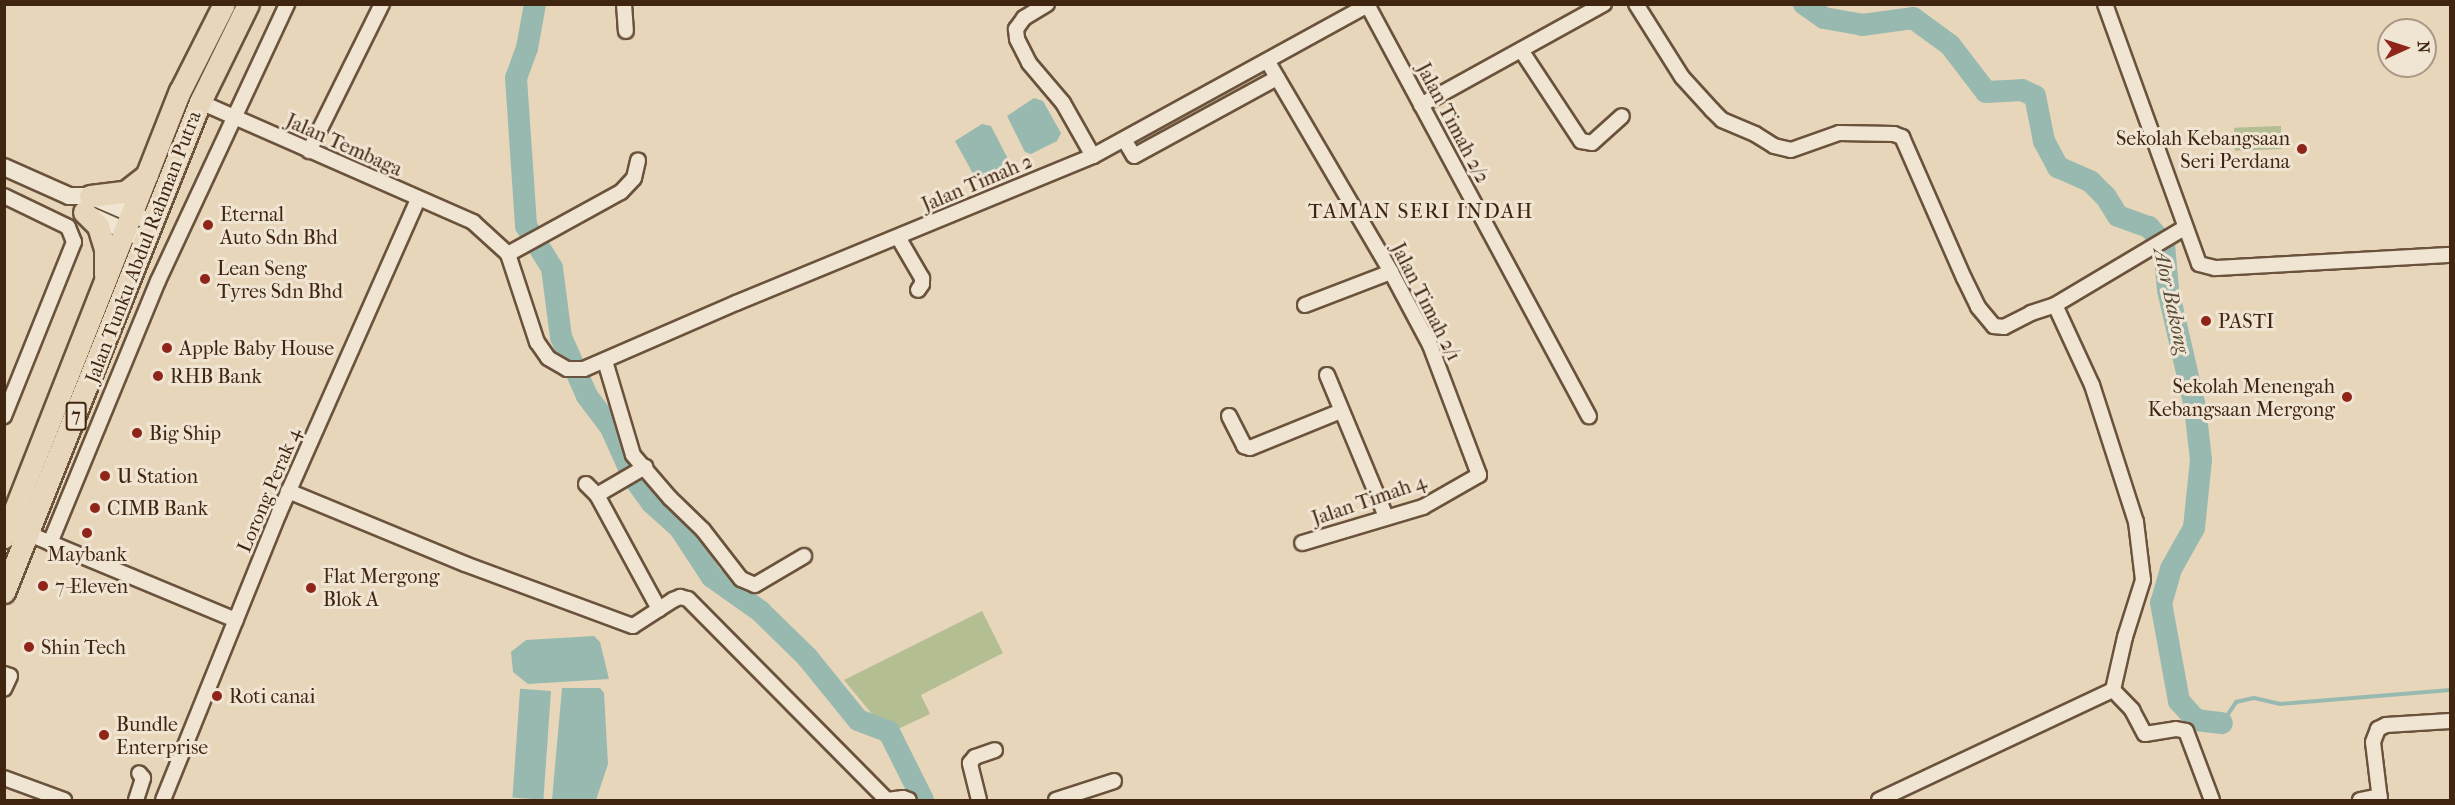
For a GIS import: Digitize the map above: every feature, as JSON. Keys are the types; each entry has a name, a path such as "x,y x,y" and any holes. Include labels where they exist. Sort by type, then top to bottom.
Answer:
{"main road":[{"name":"Jalan Tunku Abdul Rahman Putra","path":"4,537 193,63 224,4"},
{"name":"Jalan Tunku Abdul Rahman Putra","path":"4,592 200,102 248,4"},
{"path":"105,285 103,242 98,226 81,202 124,192 147,175"},
{"path":"129,223 150,231"}],"street":[{"path":"50,543 117,379 287,4"},
{"path":"309,151 382,4"},
{"path":"624,4 626,31"},
{"path":"1047,4 1024,18 1016,29 1017,39 1029,63 1063,103 1093,156"},
{"path":"1421,105 1605,4"},
{"path":"1636,4 1682,77 1722,120 1782,149 1791,150 1839,133 1894,134 1902,137 1964,278 1989,322 1994,326 2004,327 2031,312 2055,305 2178,232"},
{"path":"2105,4 2178,232 2199,264 2205,267 2451,255"},
{"name":"Jalan Timah 2","path":"508,254 537,342 552,362 567,369 584,369 605,362 736,303 1093,156 1125,141 1369,5"},
{"name":"Jalan Timah 2/2","path":"1369,5 1589,416"},
{"path":"1521,50 1581,141 1592,143 1622,116"},
{"name":"Jalan Timah 2/1","path":"1268,62 1391,272 1435,356 1479,475"},
{"path":"1125,141 1134,156 1277,78"},
{"name":"Jalan Tembaga","path":"200,102 473,222 508,254"},
{"path":"508,254 621,192 634,178 638,160"},
{"path":"4,167 129,223"},
{"path":"4,196 68,227 74,242 4,416"},
{"name":"Lorong Perak 4","path":"163,801 288,491 418,199"},
{"path":"898,237 922,278 918,290"},
{"path":"1305,305 1391,272"},
{"path":"2055,305 2092,385 2136,522 2143,580 2125,637 2113,690"},
{"path":"605,362 637,471 670,498 703,530 741,579 756,585 804,556"},
{"path":"95,369 117,379"},
{"path":"1327,375 1386,517"},
{"path":"1229,416 1244,446 1250,448 1341,411"},
{"path":"597,495 637,471"},
{"name":"Jalan Timah 4","path":"1302,543 1423,507 1479,475"},
{"path":"586,484 597,495 659,609"},
{"path":"288,491 465,564 633,626 680,597 694,602 887,801 906,799"},
{"path":"29,534 236,620"},
{"path":"1879,801 2113,690"},
{"path":"2113,690 2132,710 2145,734 2176,729 2186,731 2212,801"},
{"path":"2360,801 2380,798 2373,742 2379,729 2386,725 2451,721"},
{"path":"979,801 970,763 975,757 994,750"},
{"path":"135,801 143,778 139,773"},
{"path":"4,778 64,801"},
{"path":"1056,801 1114,781"}],"green space":[{"path":"2281,126 2282,149 2235,151 2234,128"},
{"path":"982,611 1003,653 921,695 930,714 898,729 890,721 877,720 844,680"}],"water":[{"path":"1034,98 1043,101 1061,133 1057,141 1031,154 1025,152 1007,116"},
{"path":"982,124 991,126 1009,161 1006,166 976,179 955,141"},
{"path":"594,636 600,642 609,679 528,684 513,672 511,652 526,640"},
{"path":"562,688 600,688 604,693 608,764 596,800 552,800"},
{"path":"520,689 551,691 543,800 512,798"}],"waterway":[{"path":"535,4 527,48 516,78 526,226 552,268 561,337 587,396 611,428 633,477 652,503 679,527 712,577 760,611 807,657 858,720 889,732 923,800"},
{"name":"Alor Bakong","path":"1804,4 1824,18 1862,25 1913,18 1950,45 1986,92 2022,90 2035,96 2044,141 2058,167 2091,182 2106,197 2118,216 2149,227 2164,244 2168,290 2195,407 2201,460 2194,528 2171,569 2161,603 2179,701 2196,720 2222,723"},
{"path":"2222,723 2236,702 2254,698 2280,704 2450,690"}],"place":[{"name":"Sekolah Kebangsaan Seri Perdana","path":"2302,149"},
{"name":"Eternal Auto Sdn Bhd","path":"208,225"},
{"name":"Lean Seng Tyres Sdn Bhd","path":"205,279"},
{"name":"PASTI","path":"2206,321"},
{"name":"Apple Baby House","path":"167,348"},
{"name":"RHB Bank","path":"158,376"},
{"name":"Sekolah Menengah Kebangsaan Mergong","path":"2347,397"},
{"name":"Big Ship","path":"137,433"},
{"name":"U Station","path":"105,476"},
{"name":"CIMB Bank","path":"95,508"},
{"name":"Maybank","path":"87,533"},
{"name":"7-Eleven","path":"43,586"},
{"name":"Flat Mergong Blok A","path":"311,588"},
{"name":"Shin Tech","path":"29,647"},
{"name":"Roti canai","path":"217,696"},
{"name":"Bundle Enterprise","path":"104,735"}],"district":[{"name":"TAMAN SERI INDAH","path":"1421,211"}]}
